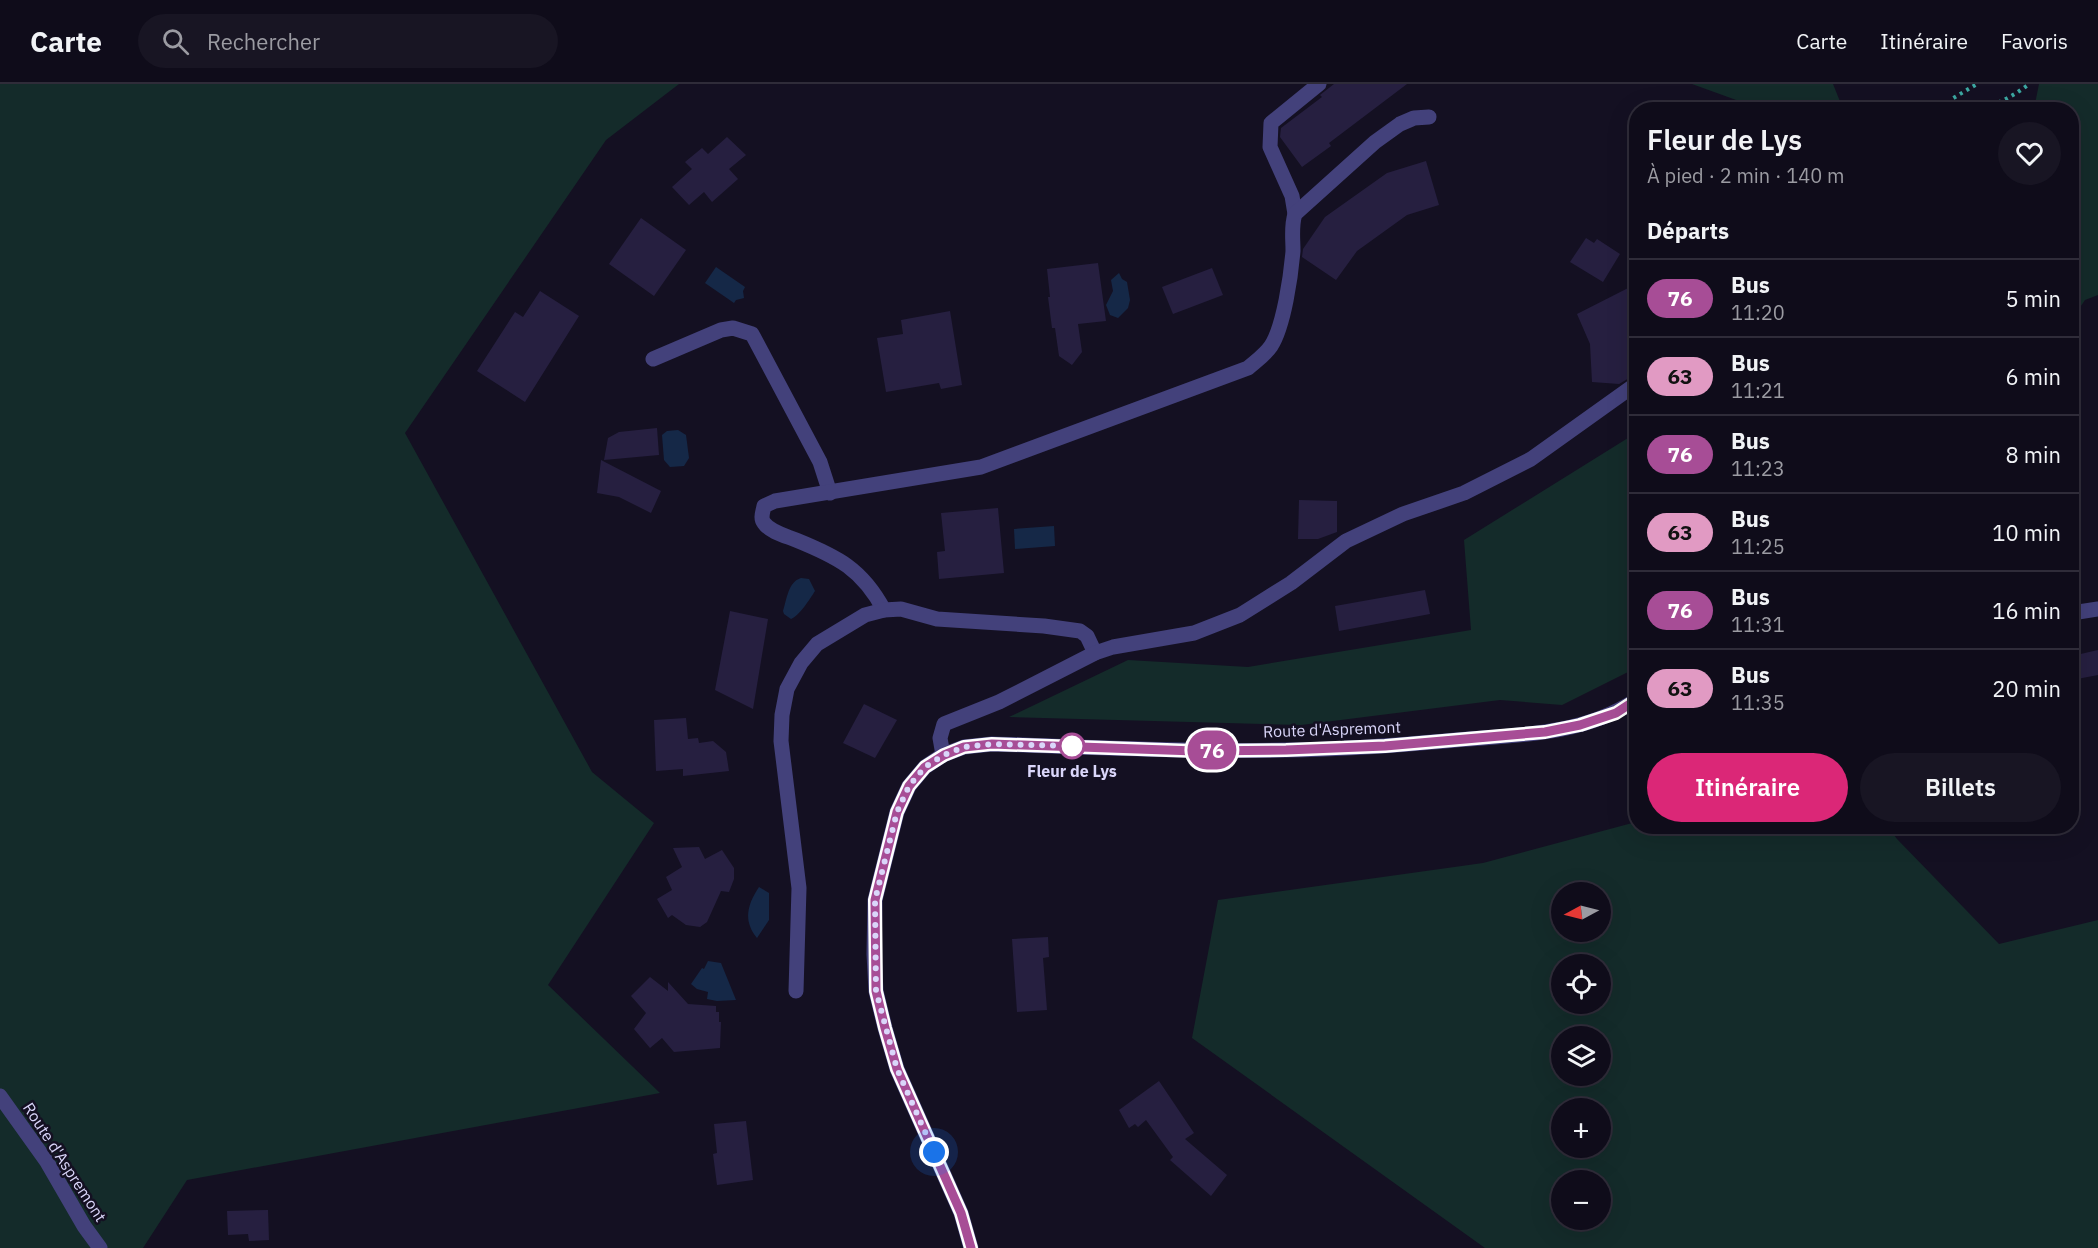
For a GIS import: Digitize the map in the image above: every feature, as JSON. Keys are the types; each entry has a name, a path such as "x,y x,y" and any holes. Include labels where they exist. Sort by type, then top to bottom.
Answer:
{"street":[{"path":"884,610 871,587 858,572 822,551 776,532 765,525 761,518 764,506 775,501 981,467 1248,368 1265,354 1273,343 1289,281 1293,243 1295,214 1292,196 1270,147 1271,123 1319,84"},
{"path":"1295,214 1375,142 1400,124 1414,118 1429,117"},
{"path":"653,359 722,330 733,328 752,334 820,462 830,493"},
{"path":"944,755 940,738 944,724 999,702 1095,653 1113,647 1194,633 1240,615 1291,583 1346,541 1403,514 1464,493 1531,459 1629,389"},
{"path":"796,991 799,888 781,741 782,715 787,689 801,663 817,644 865,615 884,610 901,609 937,619 1044,626 1080,631 1087,636 1095,653"},
{"path":"2079,612 2098,609"},
{"name":"Route d'Aspremont","path":"971,1248 961,1213 897,1069 876,991 875,900 897,812 909,786 925,767 944,755 964,747 992,744 1195,751 1286,750 1397,745 1545,732 1580,725 1616,713 1629,705"},
{"name":"Route d'Aspremont","path":"0,1096 46,1162 84,1226 100,1248"}],"path":[{"path":"1950,102 1977,84"},
{"path":"1998,102 2019,92 2029,84"}],"green space":[{"path":"0,84 679,84 606,140 405,433 592,772 654,823 548,985 660,1093 187,1180 143,1248 0,1248"},
{"path":"1692,84 1833,84 1840,102 1742,102"},
{"path":"2039,84 2098,84 2098,295 2085,300 2079,309 2079,102 2035,102"},
{"path":"1629,437 1629,672 1562,705 1500,700 1301,725 1009,717 1128,660 1248,667 1471,630 1464,540"},
{"path":"1629,824 1629,834 1893,834 1999,944 2098,920 2098,1248 1485,1248 1192,1038 1218,900 1483,863"}],"water":[{"path":"716,267 745,287 744,298 734,303 705,283"},
{"path":"1119,273 1127,282 1130,300 1128,308 1118,318 1110,315 1106,305 1113,291 1111,280"},
{"path":"678,430 686,435 689,458 684,466 670,467 664,460 662,435 667,431"},
{"path":"1054,526 1055,546 1015,549 1014,529"},
{"path":"801,578 809,579 815,591 801,611 791,619 783,611 793,583"},
{"path":"759,887 769,893 769,920 757,938 750,925 748,913"},
{"path":"708,961 721,963 736,1000 707,999 708,992 697,989 691,984"}],"building":[{"path":"1334,84 1407,84 1329,143 1331,146 1302,167 1280,137 1281,128 1322,97 1320,95"},
{"path":"727,137 746,155 729,169 738,179 712,202 704,192 689,205 672,187 692,169 685,162 702,148 708,154"},
{"path":"1426,161 1439,205 1407,215 1357,251 1336,280 1302,257 1303,249 1325,217 1387,173"},
{"path":"641,218 686,250 654,296 609,264"},
{"path":"1586,238 1594,243 1597,239 1620,254 1603,282 1570,262"},
{"path":"1098,263 1106,321 1078,324 1082,352 1072,365 1059,356 1055,328 1052,328 1047,269"},
{"path":"1212,268 1223,295 1173,314 1162,287"},
{"path":"1629,288 1629,378 1619,384 1592,382 1590,344 1577,314"},
{"path":"540,291 579,316 525,402 477,371 515,312 523,317"},
{"path":"950,311 962,385 941,389 939,383 886,392 877,338 903,334 901,320"},
{"path":"657,428 659,455 604,460 608,438 619,432"},
{"path":"601,460 661,491 651,513 619,497 597,493"},
{"path":"1299,500 1337,501 1337,532 1318,539 1298,539"},
{"path":"998,508 1004,573 939,579 937,552 945,551 941,513"},
{"path":"1425,590 1430,614 1339,631 1335,606"},
{"path":"730,611 768,619 753,709 715,690"},
{"path":"2098,650 2098,675 2079,679 2079,654"},
{"path":"864,704 897,720 875,758 843,743"},
{"path":"686,718 688,739 698,738 699,743 713,741 726,752 729,771 683,776 683,769 656,771 654,720"},
{"path":"699,847 705,859 722,850 734,868 734,879 729,892 721,891 707,922 700,927 686,925 672,915 668,918 657,899 672,890 666,877 682,867 673,848"},
{"path":"1048,937 1049,957 1043,958 1047,1010 1017,1012 1012,939"},
{"path":"650,977 668,991 668,982 688,1004 716,1006 716,1012 719,1012 719,1022 721,1022 720,1048 674,1052 662,1038 650,1048 634,1029 646,1013 631,996"},
{"path":"1159,1081 1194,1133 1185,1139 1227,1175 1211,1196 1170,1160 1173,1157 1146,1120 1138,1127 1135,1124 1129,1128 1119,1110"},
{"path":"746,1121 753,1180 717,1185 713,1154 717,1153 714,1124"},
{"path":"268,1210 269,1240 249,1241 248,1234 228,1235 227,1211"}],"bus line":[{"name":"76","path":"971,1248 961,1213 897,1069 876,991 875,900 897,812 909,786 925,767 944,755 964,747 992,744 1195,751 1286,750 1385,746 1545,732 1580,725 1616,713 1629,705"}],"place":[{"name":"Fleur de Lys","path":"1072,746"}],"route":[{"path":"934,1152 897,1069 876,991 875,900 897,812 909,786 925,767 944,755 964,747 992,744 1077,746 1072,746"}]}
